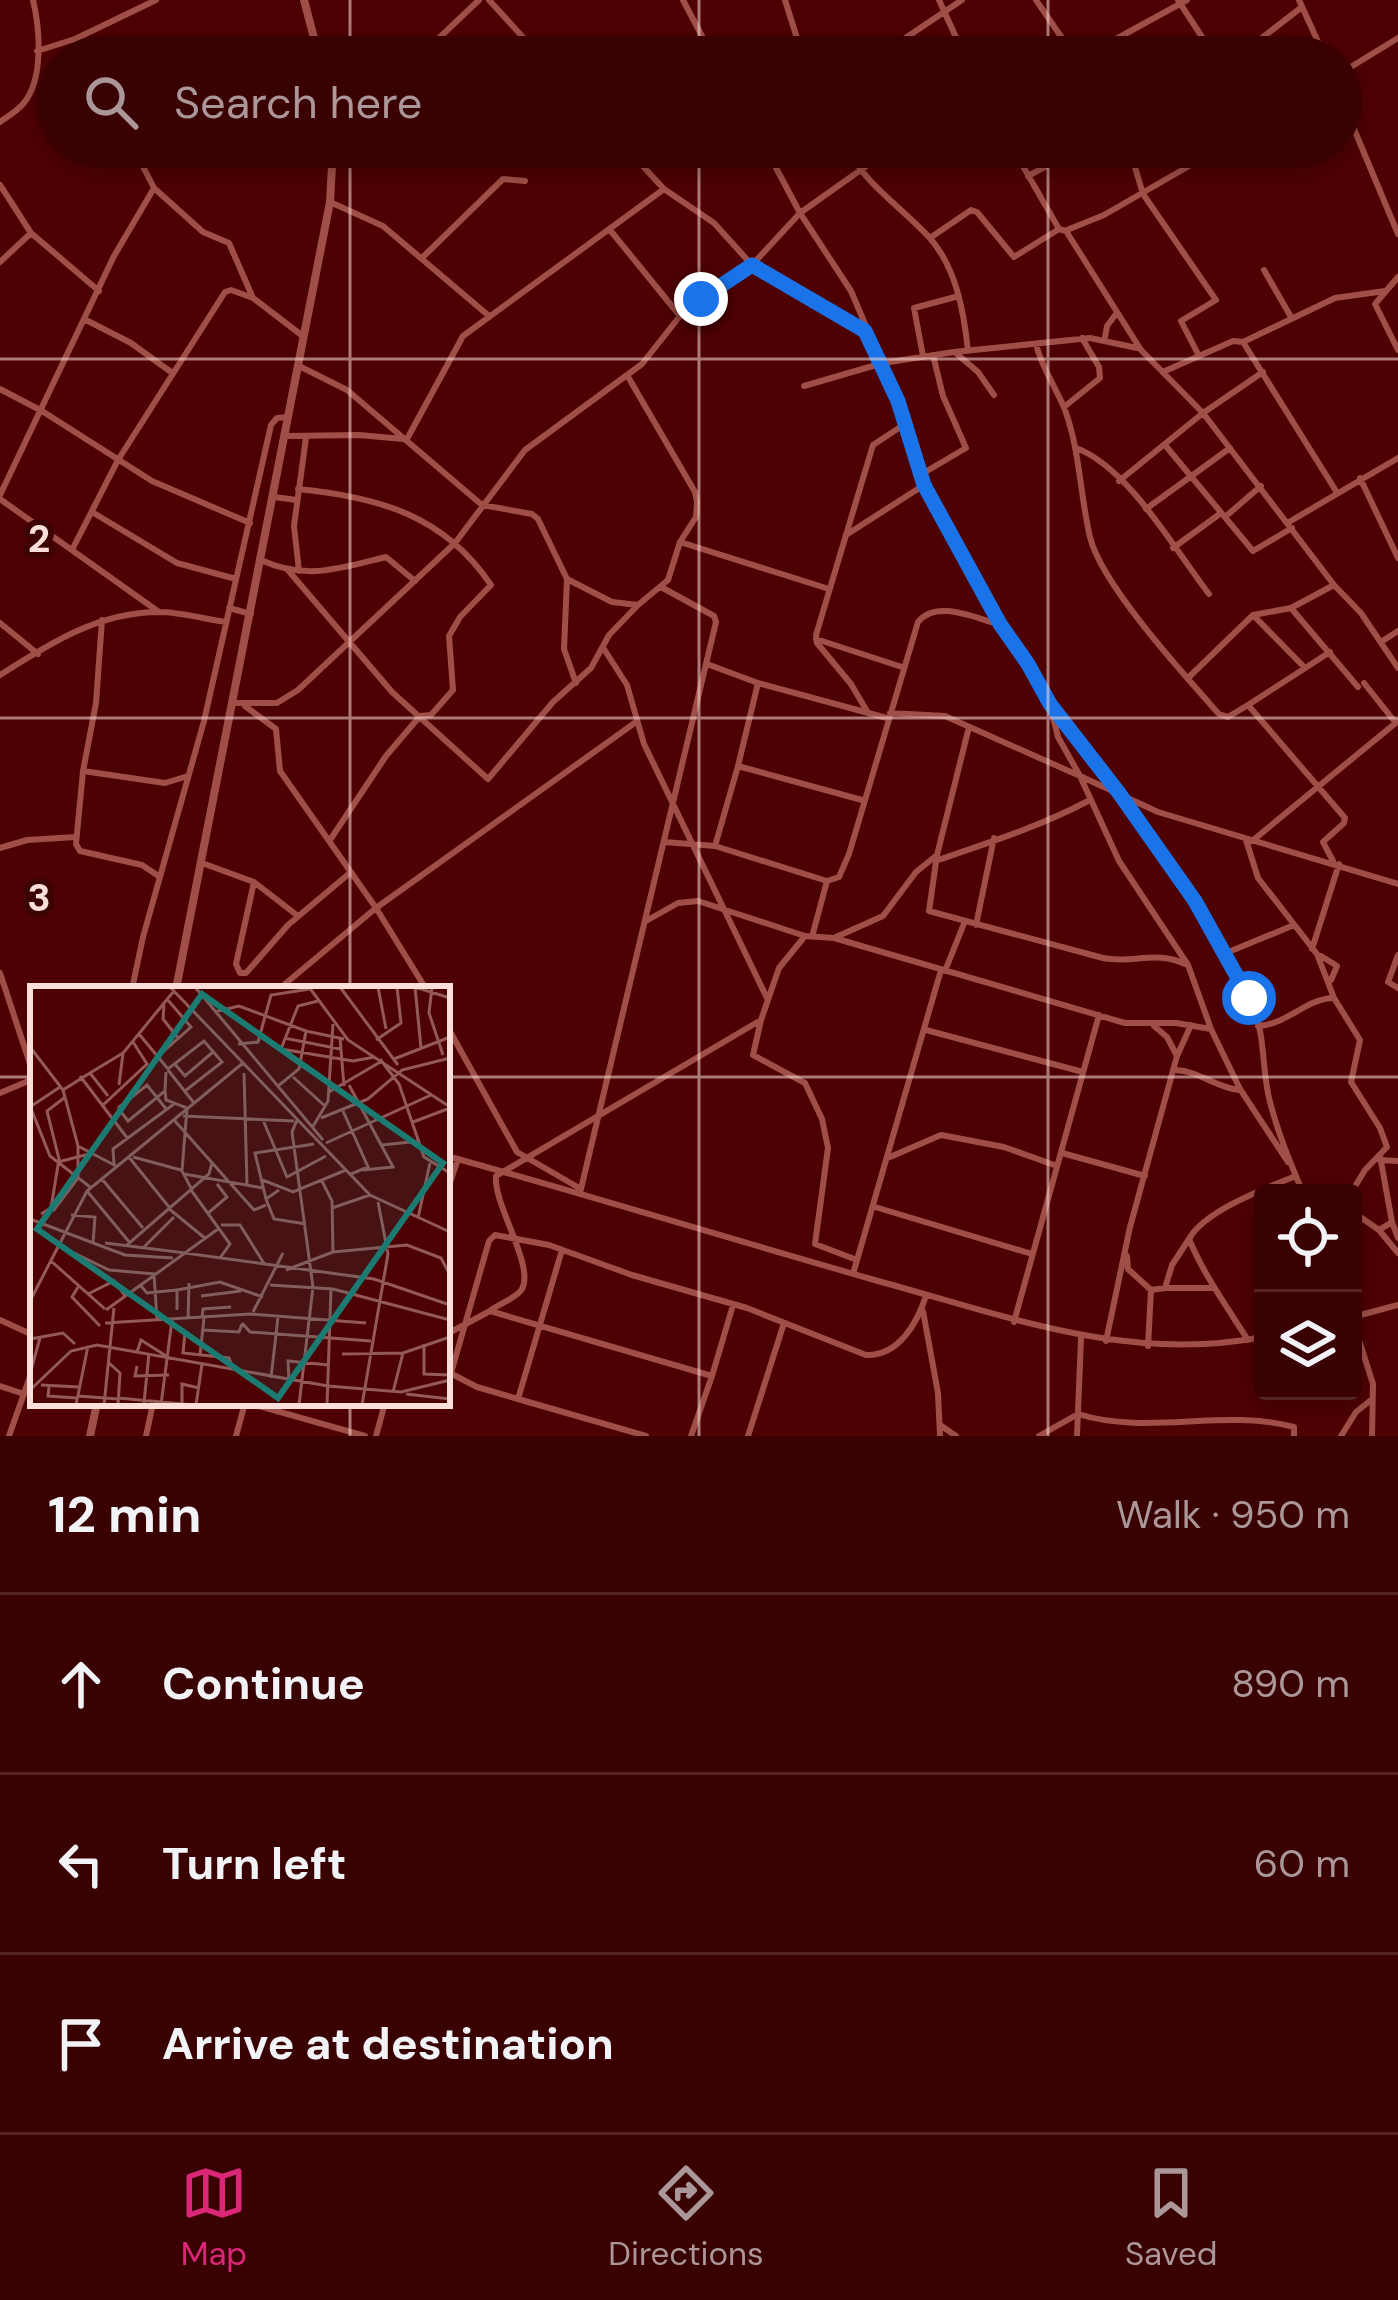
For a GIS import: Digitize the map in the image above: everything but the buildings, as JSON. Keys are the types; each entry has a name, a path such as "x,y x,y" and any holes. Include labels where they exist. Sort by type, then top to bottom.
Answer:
{"street":[{"path":"33,0 37,36"},
{"path":"81,36 156,0"},
{"path":"304,0 313,36"},
{"path":"441,36 479,0"},
{"path":"489,0 522,36"},
{"path":"683,0 702,36"},
{"path":"785,0 796,36"},
{"path":"939,0 956,36"},
{"path":"908,36 962,0"},
{"path":"1036,0 1063,36"},
{"path":"1118,36 1182,1 1203,36"},
{"path":"1262,36 1300,4 1315,36"},
{"path":"1362,60 1398,38"},
{"path":"0,122 25,103 36,59"},
{"path":"1362,148 1398,234"},
{"path":"144,168 154,188 203,232 229,243 253,298"},
{"path":"177,986 239,704 250,614 330,202 333,168"},
{"path":"645,168 664,189 714,223 752,265 865,331"},
{"path":"776,168 851,291 883,363 924,485 1000,624 1050,704 1119,793 1226,952 1256,1013 1269,1099 1288,1162"},
{"path":"239,704 278,703 298,690 455,543 525,450 627,375 656,350 680,316 752,265 800,213 861,168"},
{"path":"1024,168 1141,350 1203,413 1334,585 1361,613 1398,668"},
{"path":"1028,176 1043,168"},
{"path":"1135,168 1143,194 1216,300 1180,320 1199,356"},
{"path":"930,238 974,210 1014,257 1187,168"},
{"path":"858,170 930,238 959,296 968,351"},
{"path":"422,257 502,178 525,181"},
{"path":"0,185 31,232 99,291"},
{"path":"154,188 0,497 159,612"},
{"path":"406,439 454,346 664,189"},
{"path":"330,202 383,226 489,316"},
{"path":"610,230 680,316"},
{"path":"0,262 31,232"},
{"path":"1264,270 1291,316"},
{"path":"1398,277 1377,298 1376,309 1398,350"},
{"path":"1243,342 1335,298 1384,291"},
{"path":"73,548 118,460 225,292 253,298 304,338"},
{"path":"920,475 966,448 914,308 959,296"},
{"path":"1106,338 1107,326 1116,314"},
{"path":"86,320 131,343 171,372"},
{"path":"804,386 928,355 1082,338 1106,338 1141,350"},
{"path":"1064,407 1100,378 1099,367 1082,338"},
{"path":"1164,371 1236,340 1243,342 1336,491"},
{"path":"1036,344 1041,368 1064,407 1092,545 1124,599 1224,717 1330,652"},
{"path":"954,352 978,372 994,395"},
{"path":"299,366 347,390 482,505 538,519 567,579 564,649 576,683"},
{"path":"1119,481 1203,413 1264,372"},
{"path":"286,569 349,643 488,779 553,702 576,683 604,649 609,635 661,587 696,517 695,492 627,375"},
{"path":"0,388 173,492 250,523"},
{"path":"133,986 204,721 271,424 289,417"},
{"path":"868,713 816,639 875,442 905,424"},
{"path":"286,436 406,439"},
{"path":"299,571 294,526 306,438"},
{"path":"1166,445 1256,552 1336,491 1398,458"},
{"path":"1075,448 1097,456 1146,509 1209,594"},
{"path":"1146,509 1230,448"},
{"path":"1360,478 1398,556"},
{"path":"843,537 924,485"},
{"path":"1173,548 1261,486"},
{"path":"298,489 405,510 455,543 491,585 449,636 453,690 431,715 420,716 386,757 330,840"},
{"path":"254,502 297,500"},
{"path":"92,512 176,562 236,579"},
{"path":"680,542 829,589"},
{"path":"261,560 286,569 334,572 386,556 415,580"},
{"path":"567,579 612,602 638,605"},
{"path":"1188,678 1253,615 1291,608 1334,585"},
{"path":"580,1191 716,619 661,587"},
{"path":"229,608 250,614"},
{"path":"1249,840 1397,722 1291,608"},
{"path":"857,1260 815,1244 828,1136 805,1083 752,1055 779,968 809,935 827,881 842,873 918,622 931,610 1000,624"},
{"path":"0,675 74,630 102,620 159,612 226,622"},
{"path":"1253,615 1305,668"},
{"path":"102,620 97,703 76,837 80,851 145,866 161,878"},
{"path":"0,623 38,654"},
{"path":"1381,642 1398,632"},
{"path":"816,639 902,667"},
{"path":"604,649 627,685 636,722 768,1001"},
{"path":"707,664 868,713 928,712 1158,812 1398,884"},
{"path":"716,846 758,683"},
{"path":"239,704 276,729 280,771 424,986"},
{"path":"1050,704 1058,737 1119,861 1188,965 1240,1089 1299,1184"},
{"path":"1248,705 1346,821 1323,842 1336,864 1314,952"},
{"path":"283,986 376,908 636,722"},
{"path":"969,726 927,907 933,914 1124,962 1162,955 1188,965"},
{"path":"738,766 862,800"},
{"path":"83,771 165,783 188,776"},
{"path":"834,938 883,916 916,872 938,857 1037,828 1090,800"},
{"path":"0,848 27,840 76,837"},
{"path":"976,925 994,838"},
{"path":"1249,840 1258,878 1314,952 1337,967 1329,983 1360,1040 1351,1082 1387,1147 1357,1184"},
{"path":"664,842 716,846 827,881"},
{"path":"202,863 254,882 298,916"},
{"path":"254,882 236,964 240,974 351,872"},
{"path":"646,921 684,901 720,907 1099,1015 1211,1029"},
{"path":"853,1274 943,970 965,922"},
{"path":"1226,952 1294,925"},
{"path":"1398,955 1388,982 1398,988"},
{"path":"0,973 30,1067"},
{"path":"1258,1026 1270,1025 1323,998 1334,998"},
{"path":"1014,1322 1099,1015"},
{"path":"450,1332 523,1289 514,1238 496,1192 494,1181 500,1172 761,1020"},
{"path":"1154,1025 1177,1056"},
{"path":"1106,1341 1177,1056 1191,1025"},
{"path":"926,1030 1083,1072"},
{"path":"450,1031 522,1157 580,1191"},
{"path":"1176,1070 1189,1071 1223,1088 1240,1089"},
{"path":"0,1093 30,1078"},
{"path":"890,1157 940,1136 1004,1147 1058,1166"},
{"path":"1061,1153 1145,1176"},
{"path":"450,1157 580,1191 1014,1322 1148,1346 1207,1346 1254,1339"},
{"path":"1380,1158 1398,1161"},
{"path":"1380,1158 1398,1238"},
{"path":"450,1182 458,1159"},
{"path":"1166,1288 1172,1265 1199,1225 1296,1176"},
{"path":"874,1208 1032,1253"},
{"path":"1362,1218 1398,1253"},
{"path":"1378,1230 1392,1222"},
{"path":"450,1369 489,1241 495,1235 562,1250 734,1305 850,1352 876,1356 905,1336 926,1296"},
{"path":"1189,1239 1248,1340"},
{"path":"1126,1248 1128,1269 1151,1290 1214,1288"},
{"path":"518,1399 562,1250"},
{"path":"1148,1346 1151,1290"},
{"path":"691,1436 734,1305"},
{"path":"1362,1316 1398,1305"},
{"path":"922,1307 940,1436"},
{"path":"490,1311 712,1376"},
{"path":"0,1320 30,1334"},
{"path":"748,1436 784,1323"},
{"path":"1077,1436 1081,1336"},
{"path":"1362,1346 1370,1370 1372,1436"},
{"path":"450,1373 477,1387 646,1436"},
{"path":"9,1436 30,1377"},
{"path":"0,1386 24,1394"},
{"path":"1341,1436 1371,1400"},
{"path":"90,1436 96,1406"},
{"path":"146,1436 152,1406"},
{"path":"236,1436 246,1406"},
{"path":"255,1406 327,1432 365,1436"},
{"path":"376,1436 384,1406"},
{"path":"1039,1436 1078,1414 1127,1425 1270,1420 1295,1427 1294,1436"},
{"path":"940,1425 956,1436"}],"route":[{"path":"701,299 752,265 865,331 898,401 924,485 1000,624 1050,704 1195,901 1249,998"}]}
